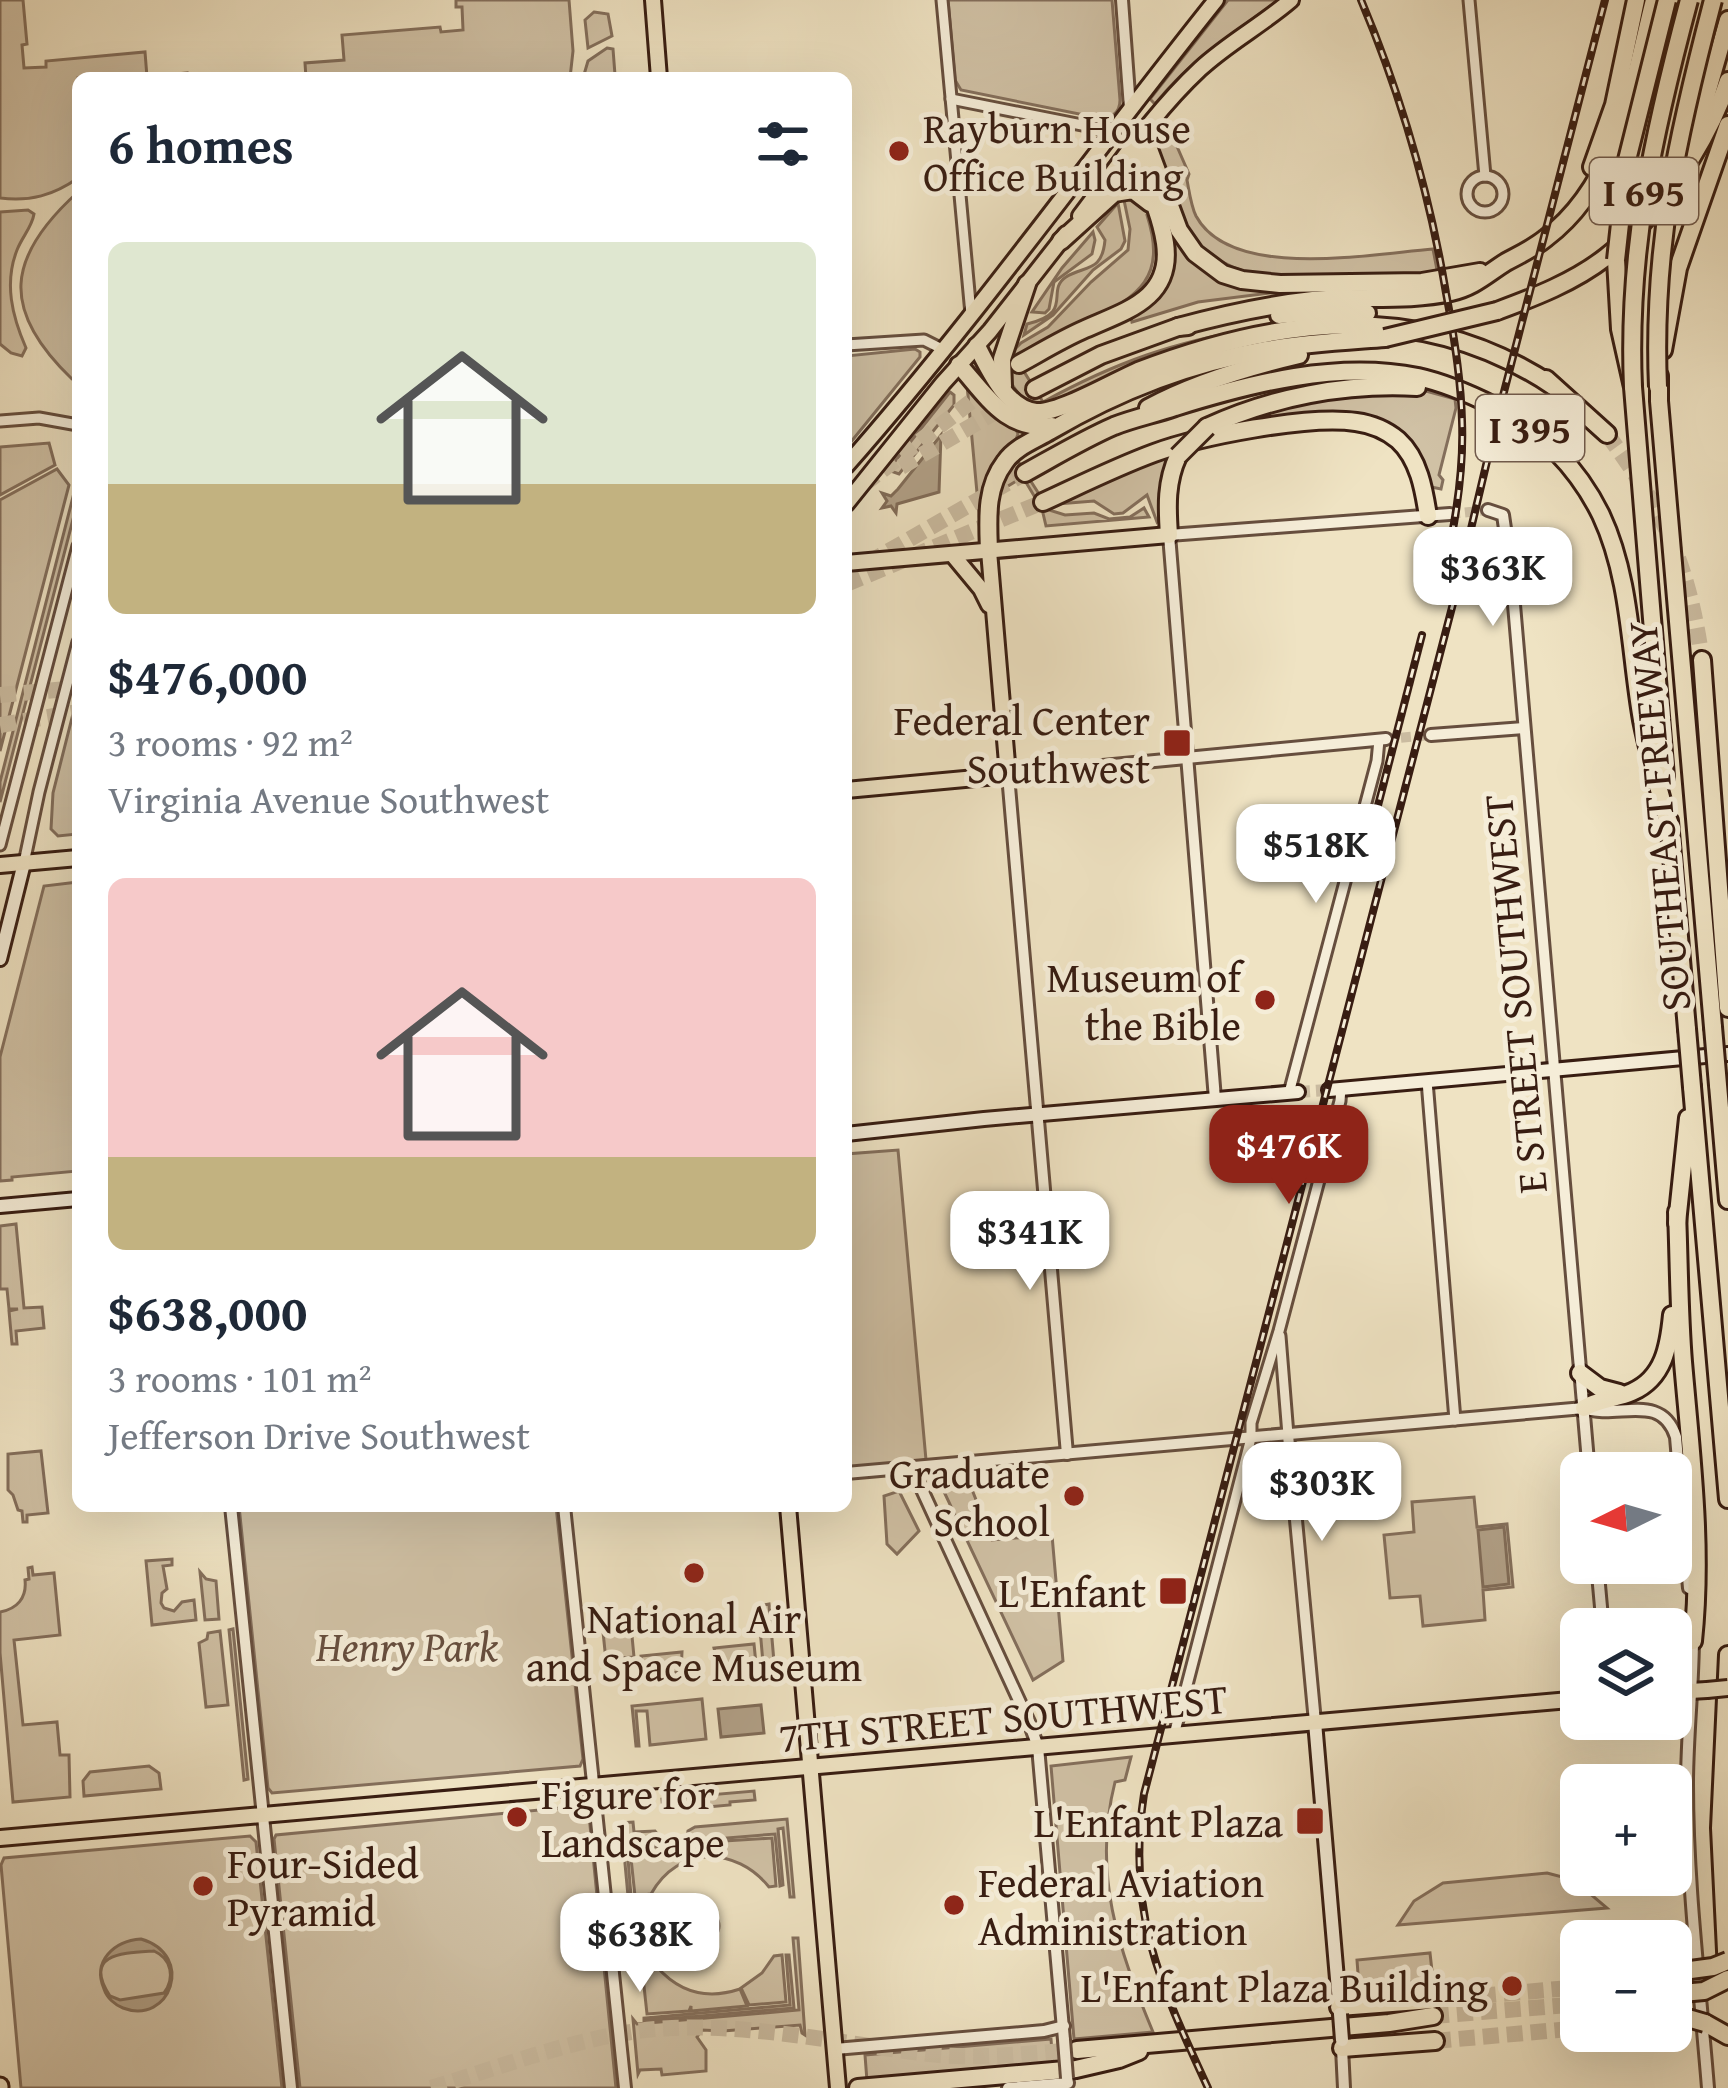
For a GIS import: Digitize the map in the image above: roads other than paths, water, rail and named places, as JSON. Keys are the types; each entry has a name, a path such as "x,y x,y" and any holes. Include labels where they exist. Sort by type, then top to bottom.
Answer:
{"highway":[{"path":"1546,239 1582,187 1603,141 1636,0"},
{"path":"1178,327 1233,312 1313,300 1450,292 1474,285 1546,239 1570,216 1614,146 1654,0"},
{"path":"1633,387 1618,317 1618,232 1632,134 1666,0"},
{"name":"SOUTHEAST FREEWAY","path":"1669,827 1633,387 1634,297 1655,132 1689,0"},
{"name":"SOUTHEAST FREEWAY","path":"1713,0 1668,196 1659,279 1658,387 1728,1200"},
{"path":"1701,135 1728,20"},
{"path":"1115,426 1170,396 1247,369 1498,311 1542,294 1607,256 1644,219 1678,176 1728,81"},
{"path":"1658,387 1678,268 1728,125"},
{"path":"1019,364 1120,316 1149,296 1160,280 1165,245 1138,139"},
{"path":"1138,139 1179,230 1195,253 1223,274 1261,284 1364,284 1442,280 1492,271"},
{"path":"1061,242 1114,193 1133,190 1154,206"},
{"path":"1005,392 1000,377 1002,359 1028,284"},
{"name":"I 395","path":"1035,389 1101,355 1178,327 1315,312 1398,316 1485,339 1526,361 1607,434"},
{"path":"977,346 1005,392 1025,409 1048,411 1143,370 1234,342 1364,324 1407,327 1458,340 1524,366 1553,386"},
{"path":"989,551 988,509 999,470 1014,452 1059,426 1135,389 1221,360 1280,348 1385,338"},
{"path":"959,365 1008,417 1030,426 1059,426"},
{"name":"I 395","path":"1025,473 1115,426 1215,394 1292,377 1354,373 1396,374 1452,387 1504,411 1538,435 1580,478 1600,512 1619,568 1643,724 1669,827 1728,1499"},
{"path":"1169,535 1171,473 1178,456 1207,427 1313,393 1361,387 1452,387"},
{"path":"1043,502 1181,445 1261,429 1338,421 1379,428 1406,448 1419,472 1428,516"},
{"path":"1702,660 1728,1008"},
{"path":"1583,1408 1651,1380 1667,1351 1692,1087"},
{"path":"1677,1212 1698,1541 1693,1641"},
{"path":"1580,1373 1606,1391 1625,1394"},
{"path":"1692,1992 1728,1983 1720,1788 1728,1654"},
{"path":"1692,1970 1728,1961"},
{"path":"1339,2010 1433,2020"},
{"path":"1069,2039 1156,2044 1433,2020"},
{"path":"1342,2044 1433,2020"},
{"path":"1692,2021 1728,2036"},
{"path":"858,2088 1076,2069 1156,2044"}],"main road":[{"path":"652,0 658,72"},
{"path":"852,459 1078,182 1112,131 1216,0"},
{"path":"852,497 1028,284 1138,139 1204,65 1291,0"},
{"path":"1130,108 1138,139"},
{"path":"971,314 977,346"},
{"path":"942,349 959,365"},
{"path":"852,562 1169,535"},
{"path":"852,789 1008,775 989,551"},
{"path":"952,554 981,589 994,615"},
{"path":"0,865 72,859"},
{"path":"0,959 25,863"},
{"path":"1335,1089 1728,1054"},
{"path":"852,1133 1293,1092"},
{"path":"0,1206 72,1200"},
{"path":"789,1512 838,2088"},
{"path":"1692,1691 1728,1688"},
{"name":"7TH STREET SOUTHWEST","path":"0,1838 1560,1701"},
{"path":"1315,1722 1342,2044"}],"street":[{"path":"942,0 971,314"},
{"path":"1122,0 1130,108"},
{"path":"1469,0 1485,176"},
{"path":"951,100 1112,131"},
{"path":"852,345 924,340 942,349"},
{"path":"0,421 39,418 72,424"},
{"name":"E STREET SOUTHWEST","path":"1494,511 1506,521 1587,1452"},
{"path":"1216,1099 1169,535 1450,514"},
{"path":"0,845 72,569"},
{"path":"25,863 72,665"},
{"path":"1431,735 1524,728"},
{"path":"1067,1454 1008,775 1383,739 1293,1092"},
{"path":"1427,1081 1455,1420"},
{"path":"1174,1735 1251,1423 1340,1101 1335,1089"},
{"path":"1279,1331 1315,1722"},
{"path":"852,1473 1583,1408 1597,1413 1646,1410 1661,1414 1674,1428 1692,1658"},
{"path":"912,1468 1038,1747 1069,2039 1068,2080 1008,2088"},
{"path":"232,1512 291,2088"},
{"path":"564,1512 625,2088"},
{"path":"1688,1740 1690,1875 1708,2088"},
{"path":"835,2049 1045,2031 1069,2039"},
{"path":"1342,2044 1344,2088"}],"tunnel":[{"path":"863,485 990,387"},
{"path":"901,467 1035,389"},
{"path":"1607,434 1671,540 1689,595 1702,660"},
{"path":"868,563 1025,473"},
{"path":"852,582 1043,502"},
{"path":"1450,514 1488,510"},
{"path":"0,695 72,689"},
{"path":"0,725 72,713"},
{"path":"1386,739 1431,735"},
{"path":"1298,1092 1329,1090"},
{"path":"1432,2000 1560,1989"},
{"path":"1433,2016 1560,2006"},
{"path":"431,2088 581,2042 672,2028 773,2032 956,2056 1077,2050"},
{"path":"1435,2041 1560,2030"}],"railway":[{"path":"1361,0 1422,181 1454,341 1462,458 1445,568"},
{"path":"1208,2088 1151,1946 1140,1875 1144,1794 1605,0"},
{"path":"1366,852 1422,635"}],"place":[{"name":"Rayburn House Office Building","path":"899,151"},
{"name":"Federal Center Southwest","path":"1177,743"},
{"name":"Museum of the Bible","path":"1265,1000"},
{"name":"Graduate School","path":"1074,1496"},
{"name":"National Air and Space Museum","path":"694,1573"},
{"name":"L'Enfant","path":"1173,1591"},
{"name":"Figure for Landscape","path":"517,1817"},
{"name":"L'Enfant Plaza","path":"1310,1821"},
{"name":"Four-Sided Pyramid","path":"203,1886"},
{"name":"Federal Aviation Administration","path":"954,1905"},
{"name":"L'Enfant Plaza Building","path":"1512,1986"}],"park label":[{"name":"Henry Park","path":"407,1645"}]}
